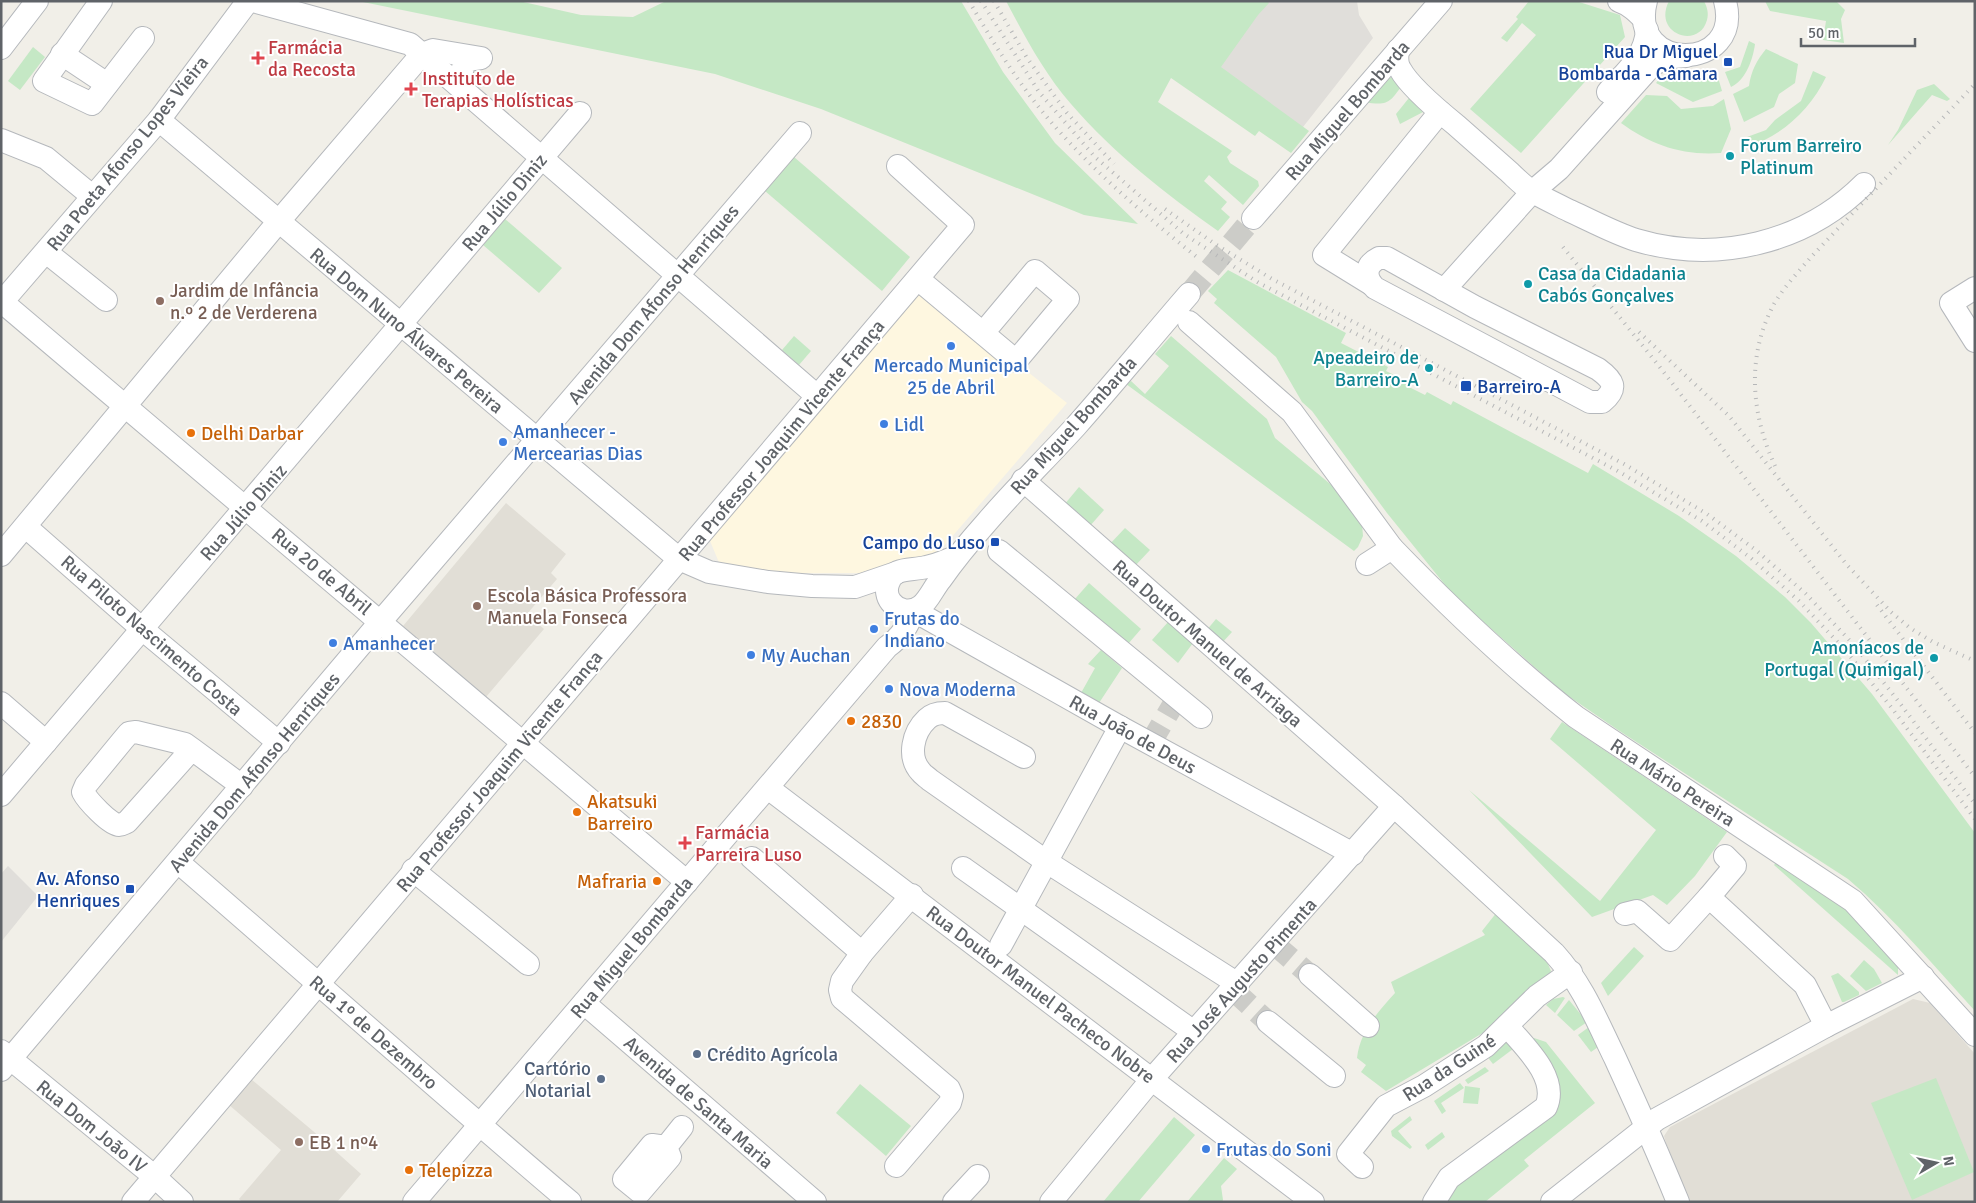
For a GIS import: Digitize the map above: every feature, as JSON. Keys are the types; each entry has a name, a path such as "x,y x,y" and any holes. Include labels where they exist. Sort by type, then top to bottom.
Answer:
{"street":[{"path":"1,48 37,1"},
{"path":"101,1 44,81 92,104 143,38"},
{"name":"Rua Poeta Afonso Lopes Vieira","path":"2,302 159,120 248,1"},
{"path":"254,1 410,44 817,396"},
{"name":"Rua Miguel Bombarda","path":"1253,218 1393,64 1441,1"},
{"path":"1619,1 1627,4 1645,17 1652,39 1662,49 1676,55 1686,56"},
{"path":"1444,290 1532,192 1559,169 1653,64 1672,57 1702,53 1719,40 1726,25 1728,14 1725,1"},
{"path":"1532,192 1549,159 1641,54 1646,43 1645,17"},
{"path":"1,555 279,221 422,54 432,50 481,58 467,60 461,69 464,92"},
{"path":"62,54 107,84"},
{"path":"1393,64 1440,112 1532,192 1582,217 1636,240 1678,249 1699,250 1742,247 1780,237 1816,222 1864,184"},
{"path":"1371,284 1368,270 1372,261 1379,258 1387,258 1444,290 1598,369 1610,378 1612,385 1611,395 1602,402 1590,402 1376,288 1324,255 1440,112"},
{"name":"Rua Júlio Diniz","path":"1,795 142,628 247,508 580,113"},
{"name":"Rua Dom Nuno Álvares Pereira","path":"159,120 679,560 709,572 748,579 812,586 855,587 908,605"},
{"name":"Avenida Dom Afonso Henriques","path":"4,1060 178,862 381,621 800,133"},
{"path":"1,140 56,164 92,196"},
{"name":"Rua Professor Joaquim Vicente França","path":"133,1202 963,225 898,166"},
{"path":"46,252 106,300"},
{"path":"918,278 1016,361 1068,299 1035,271 983,332"},
{"path":"1975,288 1951,304 1975,341"},
{"name":"Rua Miguel Bombarda","path":"414,1202 887,647 898,639 908,624 908,605 958,556 1023,480 1075,427 1189,294"},
{"name":"Rua 20 de Abril","path":"2,302 687,882"},
{"name":"Rua Mário Pereira","path":"1189,322 1292,412 1392,548 1439,597 1557,702 1597,733 1803,866 1853,901 1975,1035"},
{"name":"Rua Doutor Manuel de Arriaga","path":"1023,480 1394,806 1554,953 1571,972 1587,1000 1647,1127 1678,1202"},
{"name":"Rua Piloto Nascimento Costa","path":"26,527 278,743"},
{"path":"1366,564 1392,548"},
{"path":"999,551 1201,717"},
{"name":"Rua Miguel Bombarda","path":"908,605 887,588 891,577 905,571 938,564 958,556"},
{"path":"905,571 925,577 929,590 908,605"},
{"name":"Rua Dom Nuno Álvares Pereira","path":"855,587 905,571"},
{"name":"Rua João de Deus","path":"908,605 925,617 1120,728 1353,854"},
{"path":"1,703 46,742"},
{"path":"1024,757 945,713 935,714 926,719 914,739 914,759 920,772 1047,862 1238,984"},
{"path":"1001,945 1120,728"},
{"path":"192,749 127,822 119,825 113,823 87,801 83,792 86,785 129,733 136,732 186,744 242,786"},
{"name":"Rua Doutor Manuel Pacheco Nobre","path":"768,788 912,895 1313,1202"},
{"name":"Rua José Augusto Pimenta","path":"1055,1200 1152,1079 1394,806"},
{"path":"1625,914 1637,911 1670,940 1735,866 1724,856"},
{"path":"752,858 862,953"},
{"name":"Rua 1º de Dezembro","path":"178,862 319,983 480,1126 570,1202"},
{"path":"963,868 1022,908 1194,1032"},
{"path":"414,870 528,964"},
{"path":"896,1166 950,1104 952,1096 949,1089 842,998 840,990 842,981 862,953 912,895"},
{"path":"1709,897 1805,985 1826,1026"},
{"name":"Rua da Guiné","path":"1362,1167 1348,1154 1386,1106 1424,1086 1486,1046 1538,996 1571,972"},
{"path":"1310,975 1368,1026"},
{"path":"1552,1202 1662,1116 1826,1026 1923,977"},
{"name":"Avenida de Santa Maria","path":"584,1003 815,1202"},
{"path":"1268,1022 1334,1076"},
{"path":"1434,1202 1449,1178 1546,1107 1550,1098 1547,1080 1508,1026"},
{"name":"Rua Dom João IV","path":"4,1060 155,1177 182,1202"},
{"path":"666,1148 682,1127"},
{"path":"954,1202 978,1176"}],"shaded area":[{"path":"1233,1 1357,1 1359,15 1373,38 1292,141 1204,60"},
{"path":"920,286 1067,403 938,553 866,573 763,573 720,565 708,536"},
{"name":"Escola Básica Professora Manuela Fonseca","path":"506,503 566,554 551,573 557,579 527,614 544,629 486,697 403,626"},
{"path":"8,866 38,896 1,942 1,874"},
{"path":"1913,999 1930,1003 1975,1054 1975,1202 1690,1202 1664,1136 1670,1127"},
{"name":"EB 1 nº4","path":"251,1079 361,1174 337,1202 242,1202 239,1199 281,1150 228,1104"}],"green space":[{"path":"358,1 519,1 581,15 633,17 666,1 961,1 1003,72 1055,143 1138,224 1084,215 821,109 715,74"},
{"path":"1006,1 1267,1 1269,3 1258,15 1221,67 1309,131 1291,153 1259,131 1255,136 1171,78 1158,102 1232,151 1227,157 1230,163 1258,181 1259,186 1243,205 1209,175 1204,181 1227,202 1221,209 1230,217 1218,231 1141,172 1087,122 1061,92 1044,67"},
{"path":"1529,1 1576,1 1620,15 1625,37 1521,153 1470,109 1536,35 1522,23 1507,42 1501,38 1518,19 1516,17"},
{"path":"1669,1 1704,1 1708,15 1702,29 1695,34 1687,36 1671,29 1665,13"},
{"path":"1765,1 1836,1 1845,10 1841,19 1844,43 1823,40 1826,21 1770,11"},
{"path":"1749,41 1755,44 1753,56 1745,74 1731,87 1725,72 1740,67"},
{"path":"33,47 45,57 20,90 8,81"},
{"path":"1766,49 1798,64 1795,83 1779,94 1774,107 1744,122 1733,94 1749,86 1755,66"},
{"path":"1813,71 1826,77 1803,111 1793,121 1771,136 1746,147 1747,137 1766,130 1775,120 1801,101"},
{"path":"1717,74 1722,91 1693,102 1656,83 1662,76 1697,82"},
{"path":"1395,77 1404,83 1388,102 1379,104 1364,102 1385,78"},
{"path":"1934,84 1950,99 1947,101 1932,95 1888,145 1898,130 1917,90"},
{"path":"1413,93 1427,110 1400,124 1396,114"},
{"path":"1646,95 1667,96 1681,109 1713,106 1724,99 1731,129 1721,153 1681,151 1656,143 1621,123"},
{"path":"794,157 910,257 882,291 765,191"},
{"path":"505,219 562,268 539,293 483,245"},
{"path":"1228,270 1346,333 1341,343 1388,367 1386,371 1411,383 1409,387 1425,395 1427,392 1451,405 1453,401 1588,473 1593,464 1679,516 1736,556 1785,597 1811,623 1872,694 1975,833 1975,1011 1898,926 1848,879 1564,693 1454,596 1387,513 1312,411 1302,402 1276,357 1214,303 1217,299 1208,291"},
{"path":"794,336 811,351 799,365 782,350"},
{"path":"1171,336 1267,419 1275,438 1335,488 1362,524 1363,536 1354,551 1126,384 1131,381 1145,394 1169,366 1155,354"},
{"path":"1079,487 1104,510 1089,527 1064,505"},
{"path":"1125,528 1150,550 1134,567 1109,545"},
{"path":"1089,583 1141,629 1128,644 1075,599"},
{"path":"1216,619 1232,632 1221,644 1206,631"},
{"path":"1169,621 1193,643 1178,663 1152,640"},
{"path":"1101,650 1122,668 1099,703 1081,693 1095,668 1088,664"},
{"path":"1562,722 1727,832 1695,876 1667,905 1653,895 1592,917 1469,790 1600,901 1656,830 1550,739"},
{"path":"1778,860 1821,889 1863,923 1898,963 1898,975 1774,865"},
{"path":"1497,912 1544,955 1551,971 1547,979 1491,1028 1386,1091 1361,1072 1366,1065 1357,1058 1362,1039 1371,1022 1395,993 1391,982 1485,935 1482,931"},
{"path":"1634,947 1644,956 1608,996 1601,983"},
{"path":"1864,960 1874,969 1882,983 1866,991 1850,976"},
{"path":"1838,973 1859,992 1859,995 1842,1002 1831,976"},
{"path":"1565,998 1555,1013 1546,1005 1553,999"},
{"path":"1569,1000 1587,1022 1574,1031 1557,1015"},
{"path":"1589,1027 1598,1047 1591,1052 1578,1035"},
{"path":"1534,1038 1546,1042 1595,1103 1524,1160 1529,1166 1485,1202 1439,1202 1446,1192 1547,1117 1527,1044"},
{"path":"1506,1040 1513,1049 1493,1064 1489,1059 1490,1054"},
{"path":"1485,1067 1489,1071 1468,1084 1465,1080"},
{"path":"1936,1078 1974,1172 1912,1200 1871,1103"},
{"path":"1460,1083 1464,1088 1441,1103 1446,1111 1442,1114 1434,1101"},
{"path":"860,1084 911,1126 886,1156 836,1113"},
{"path":"1465,1086 1480,1088 1478,1104 1463,1103"},
{"path":"1410,1116 1412,1120 1398,1131 1412,1147 1410,1149 1392,1136 1391,1131"},
{"path":"1174,1117 1195,1135 1138,1202 1103,1202"},
{"path":"1442,1132 1445,1137 1428,1150 1425,1145"},
{"path":"1224,1158 1237,1169 1221,1186 1222,1202 1187,1202"}],"tunnel":[{"path":"1189,294 1253,218"},
{"path":"1150,744 1177,698"},
{"path":"1274,944 1310,975"},
{"path":"1233,990 1268,1022"}],"railway":[{"path":"969,1 1010,68 1058,130 1125,197 1198,258"},
{"path":"981,1 1039,92 1095,157 1184,234 1259,283 1616,470 1702,521 1752,559 1799,601 1846,651 1891,707 1975,819"},
{"path":"994,1 1027,58 1067,113 1114,164"},
{"path":"1775,466 1761,426 1755,385 1759,344 1774,304 1787,285 1812,256 1975,84"},
{"path":"1165,209 1215,244 1272,279 1624,464 1707,514 1757,551 1806,594 1854,645 1975,804"},
{"path":"1563,247 1659,366 1975,777"},
{"path":"1639,332 1729,416 1847,565 1891,612 1910,628 1933,642 1975,661"},
{"path":"1877,605 1975,733"}],"place":[{"name":"Farmácia da Recosta","path":"258,58"},
{"name":"Rua Dr Miguel Bombarda - Câmara","path":"1728,62"},
{"name":"Instituto de Terapias Holísticas","path":"411,89"},
{"name":"Forum Barreiro Platinum","path":"1730,156"},
{"name":"Casa da Cidadania Cabós Gonçalves","path":"1528,284"},
{"name":"Jardim de Infância n.º 2 de Verderena","path":"160,301"},
{"name":"Mercado Municipal 25 de Abril","path":"951,346"},
{"name":"Apeadeiro de Barreiro-A","path":"1429,368"},
{"name":"Barreiro-A","path":"1466,386"},
{"name":"Lidl","path":"884,424"},
{"name":"Delhi Darbar","path":"191,433"},
{"name":"Amanhecer - Mercearias Dias","path":"503,442"},
{"name":"Campo do Luso","path":"995,542"},
{"name":"Escola Básica Professora Manuela Fonseca","path":"477,606"},
{"name":"Frutas do Indiano","path":"874,629"},
{"name":"Amanhecer","path":"333,643"},
{"name":"My Auchan","path":"751,655"},
{"name":"Amoníacos de Portugal (Quimigal)","path":"1934,658"},
{"name":"Nova Moderna","path":"889,689"},
{"name":"2830","path":"851,721"},
{"name":"Akatsuki Barreiro","path":"577,812"},
{"name":"Farmácia Parreira Luso","path":"685,843"},
{"name":"Mafraria","path":"657,881"},
{"name":"Av. Afonso Henriques","path":"130,889"},
{"name":"Crédito Agrícola","path":"697,1054"},
{"name":"Cartório Notarial","path":"601,1079"},
{"name":"EB 1 nº4","path":"299,1142"},
{"name":"Frutas do Soni","path":"1206,1149"},
{"name":"Telepizza","path":"409,1170"}]}
